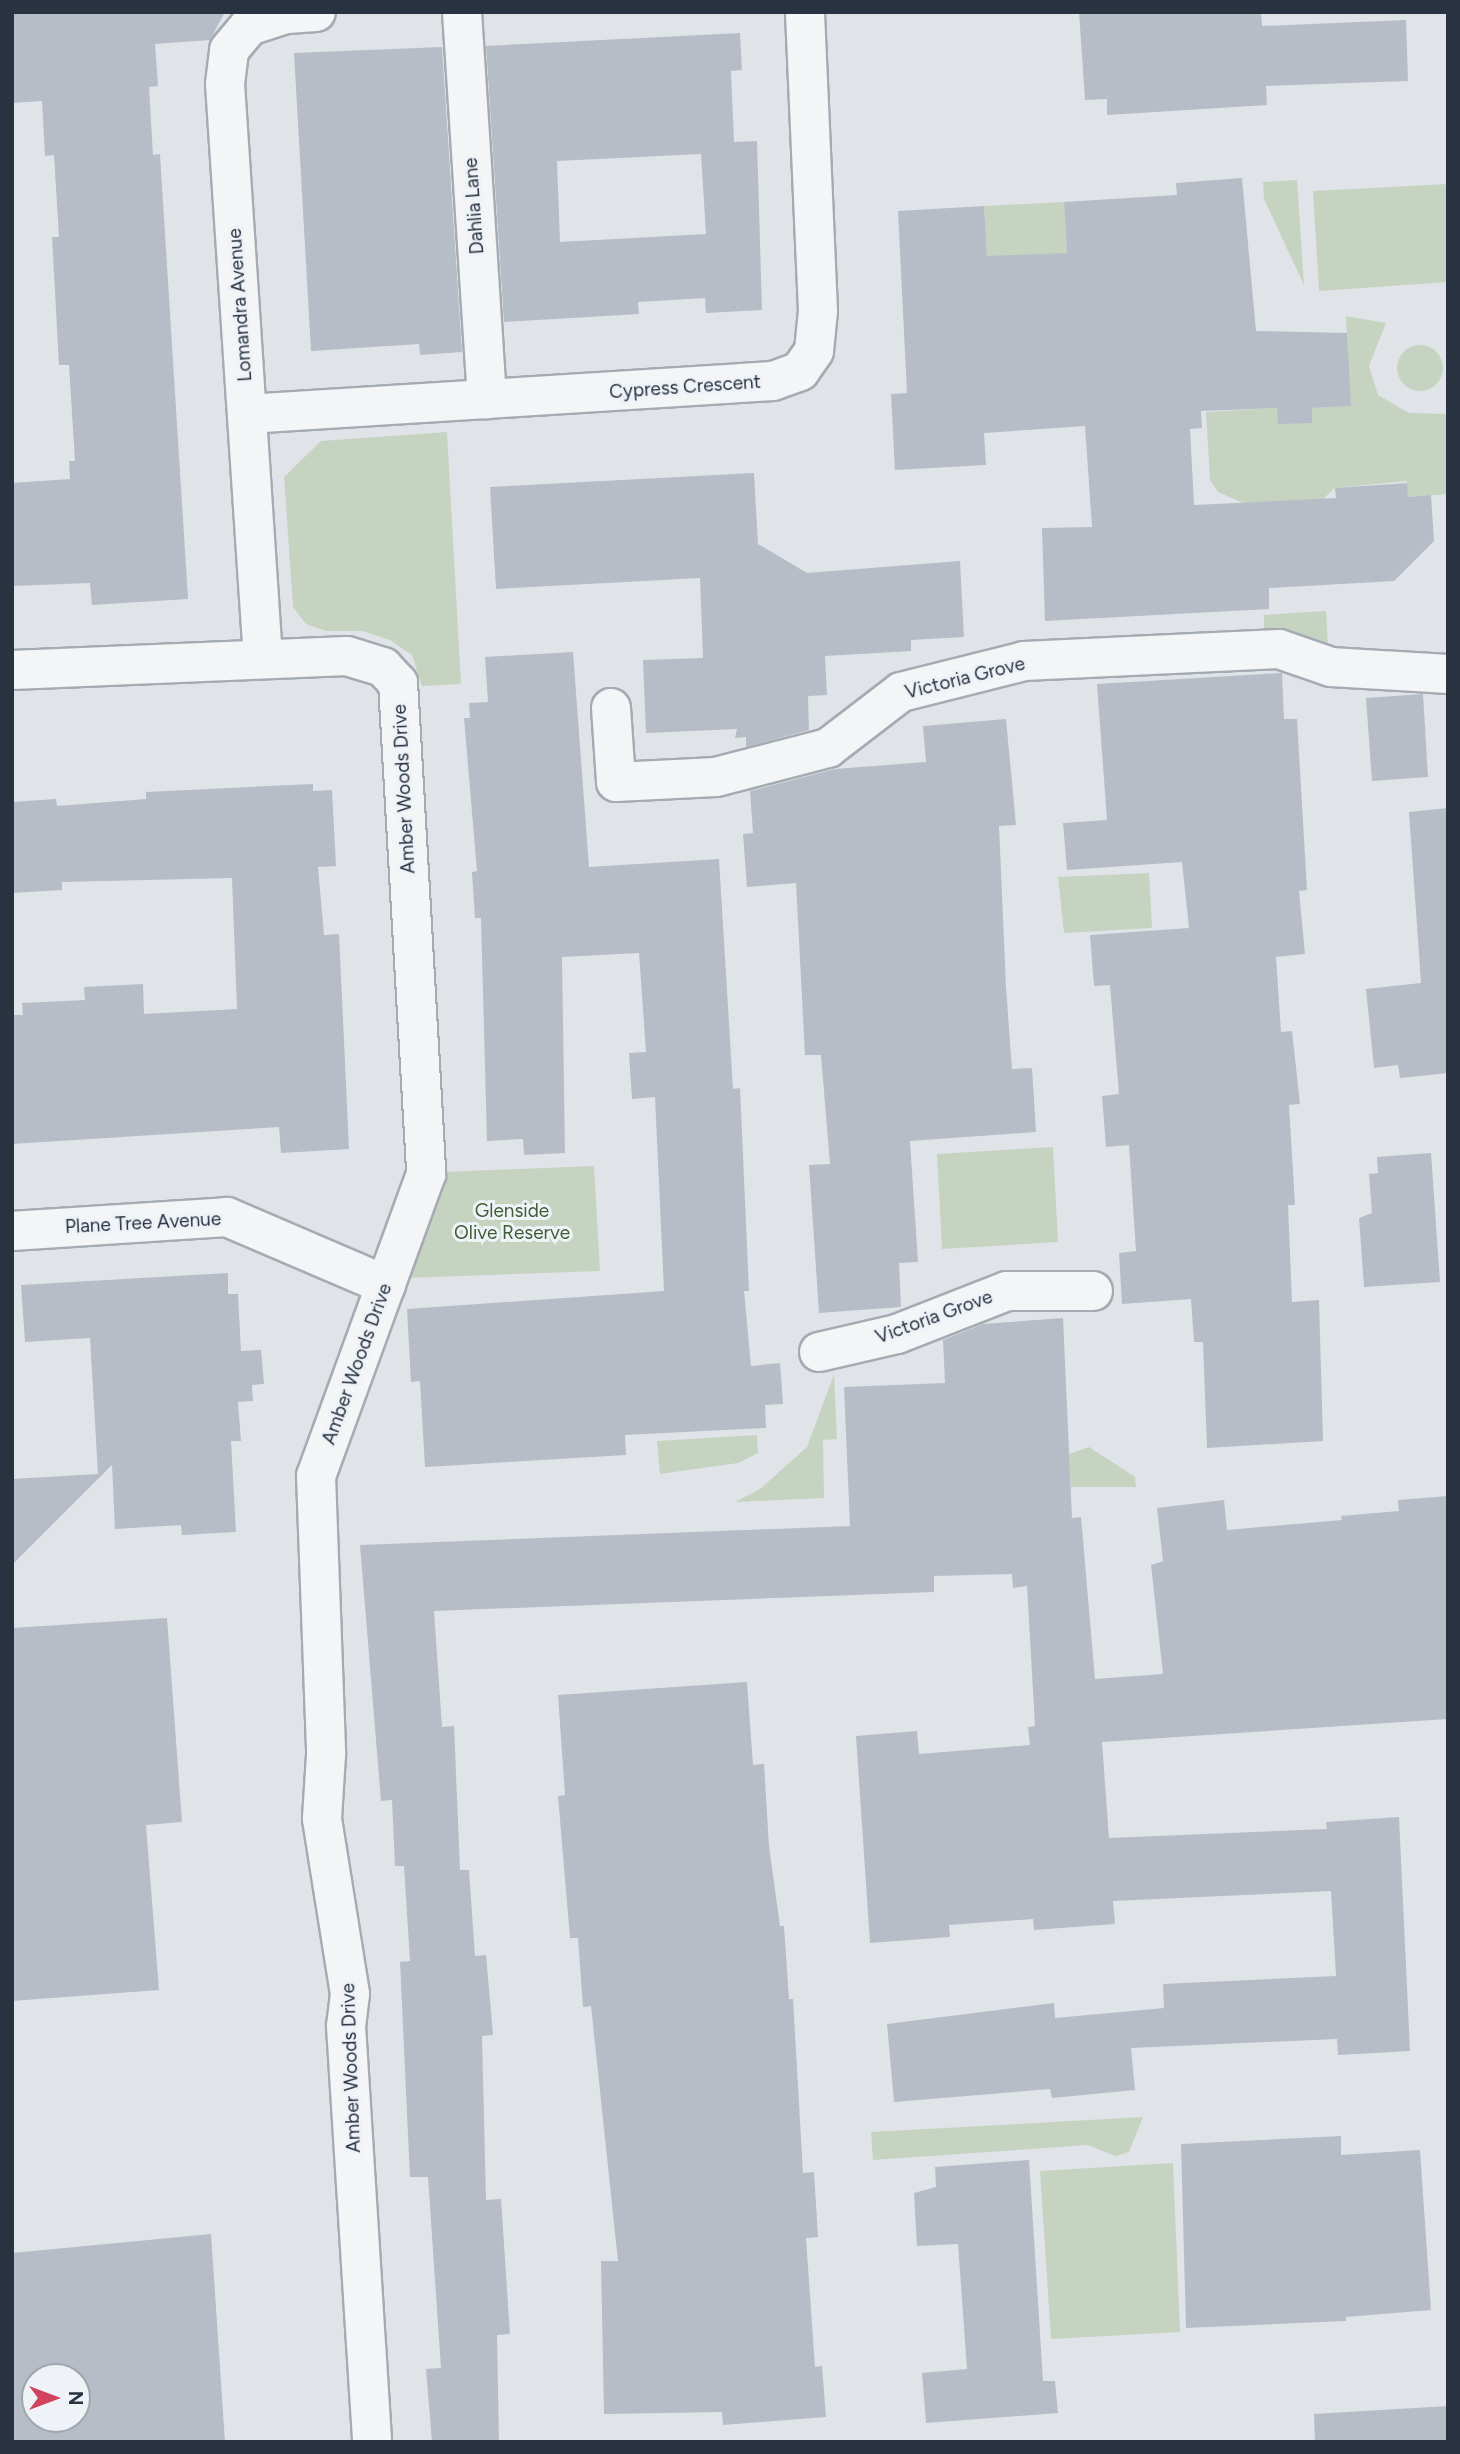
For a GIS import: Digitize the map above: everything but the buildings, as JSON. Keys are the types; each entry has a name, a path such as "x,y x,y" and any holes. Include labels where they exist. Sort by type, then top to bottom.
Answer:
{"street":[{"name":"Lomandra Avenue","path":"263,659 225,84 229,50 249,26 287,14 316,12"},
{"name":"Dahlia Lane","path":"462,12 487,399"},
{"name":"Cypress Crescent","path":"247,414 773,381 800,371 814,351 818,311 805,12"},
{"name":"Victoria Grove","path":"611,709 616,782 716,777 828,748 901,692 1024,661 1279,649 1331,667 1448,674"},
{"name":"Amber Woods Drive","path":"12,670 263,659 364,658 398,683 426,1174 316,1476 326,1755 322,1819 350,1994 346,2026 372,2442"},
{"name":"Plane Tree Avenue","path":"12,1231 227,1217 386,1285"},
{"name":"Victoria Grove","path":"819,1352 897,1334 1007,1291 1093,1291"}],"green space":[{"path":"1297,180 1304,285 1264,199 1263,182"},
{"path":"1448,184 1448,282 1319,291 1313,191"},
{"path":"1064,202 1067,253 1025,327 1031,430 997,429 1001,256 987,256 984,206"},
{"path":"1346,316 1386,323 1369,366 1378,395 1409,413 1448,414 1448,494 1407,497 1407,481 1335,488 1323,499 1243,503 1218,492 1210,480 1206,412 1277,408 1312,423 1312,408 1350,406"},
{"path":"1420,345 1436,352 1443,368 1436,384 1420,391 1404,384 1397,368 1404,352"},
{"path":"447,432 461,684 422,686 412,655 390,640 362,631 326,631 306,624 293,607 284,477 321,441"},
{"path":"1326,611 1328,646 1264,634 1264,615"},
{"path":"1149,873 1152,928 1064,933 1058,877"},
{"path":"1053,1147 1058,1242 942,1249 937,1154"},
{"name":"Glenside Olive Reserve","path":"594,1166 600,1271 406,1278 444,1172"},
{"path":"834,1374 837,1439 823,1440 824,1498 735,1502 760,1489 807,1447"},
{"path":"757,1435 758,1453 738,1463 660,1474 657,1441"},
{"path":"1089,1447 1135,1477 1136,1487 1071,1487 1069,1454"},
{"path":"1143,2117 1129,2152 1115,2156 1088,2145 873,2160 871,2132"},
{"path":"1173,2163 1180,2332 1051,2339 1040,2171"}]}
